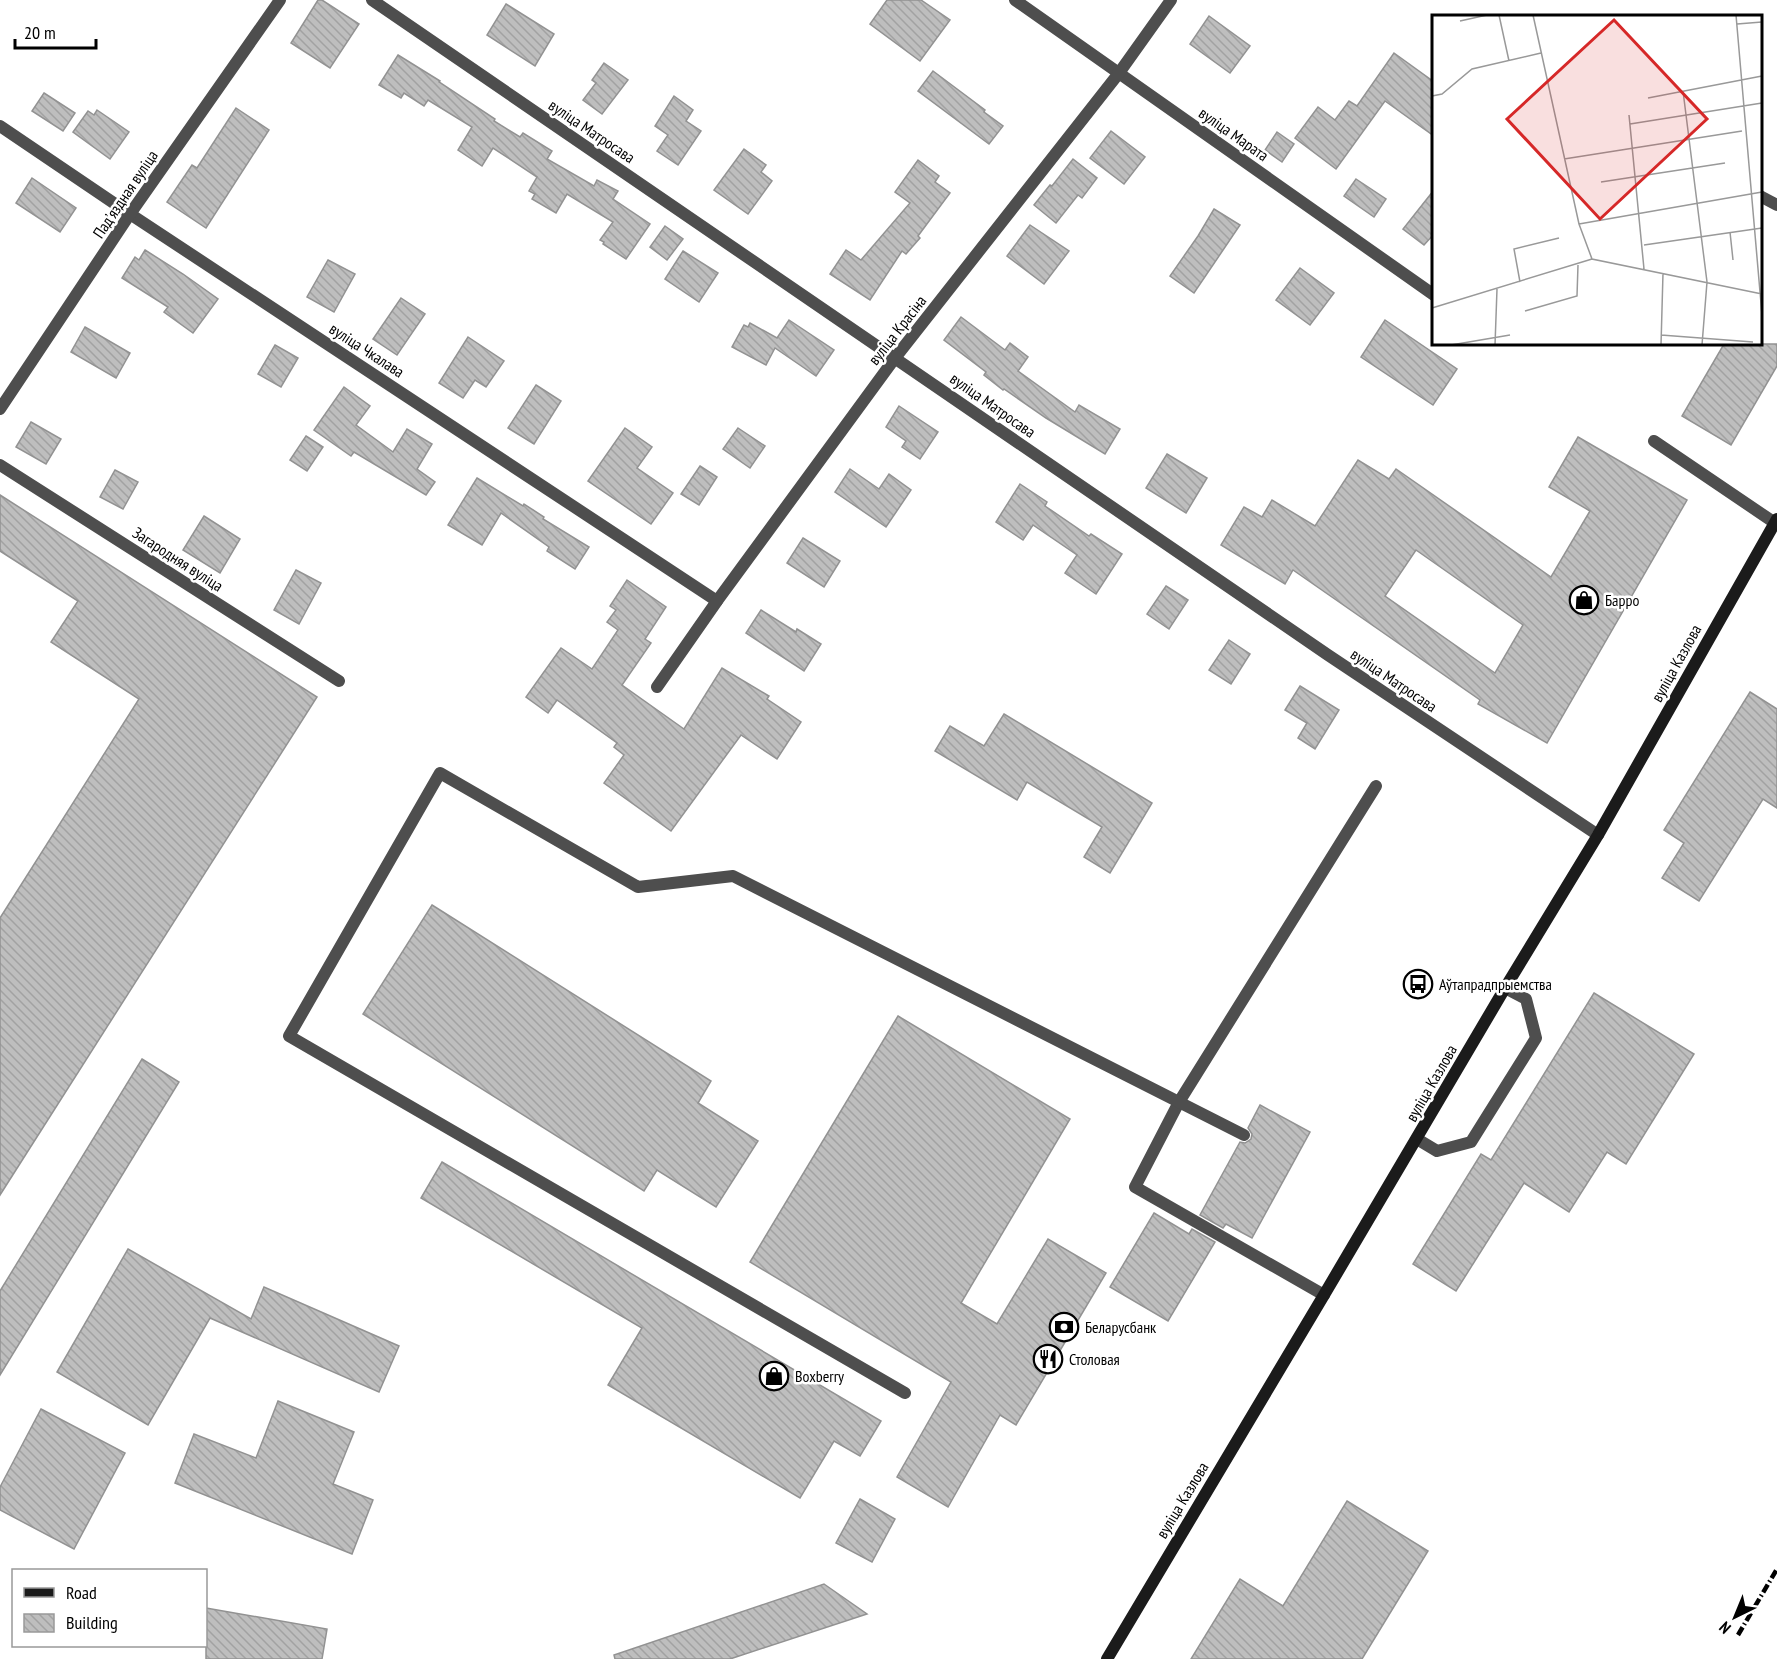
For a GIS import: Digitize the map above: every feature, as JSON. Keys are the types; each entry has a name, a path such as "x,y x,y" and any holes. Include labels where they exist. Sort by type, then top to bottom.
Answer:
{"main road":[{"name":"вуліца Казлова","path":"1107,1659 1598,835 1776,521"}],"street":[{"name":"Падʼяздная вуліца","path":"0,409 130,214 280,0"},
{"name":"вуліца Матросава","path":"372,0 1328,655 1598,835"},
{"name":"вуліца Марата","path":"1015,0 1432,294"},
{"name":"вуліца Красіна","path":"657,687 895,358 1119,73 1171,0"},
{"name":"вуліца Чкалава","path":"0,126 717,601"},
{"path":"1762,196 1777,205"},
{"path":"1654,441 1776,521"},
{"name":"Загародняя вуліца","path":"0,465 339,681"},
{"path":"905,1393 289,1036 440,773 638,887 733,876 1244,1135"},
{"path":"1324,1296 1135,1187 1179,1102 1376,786"},
{"path":"1417,1139 1437,1151 1471,1142 1536,1038 1526,999 1505,988"}],"building":[{"path":"318,0 322,0 359,24 330,68 291,43"},
{"path":"887,0 921,0 950,20 920,61 870,24"},
{"path":"506,4 554,34 535,66 487,35"},
{"path":"1209,16 1250,46 1230,73 1190,44"},
{"path":"1394,53 1432,81 1432,135 1385,101 1336,169 1295,138 1318,107 1335,120 1349,101 1357,106"},
{"path":"398,55 440,81 495,119 494,121 520,137 523,133 552,151 547,159 594,186 597,180 618,191 613,199 650,224 626,259 600,240 613,222 567,194 556,213 532,199 535,194 529,191 537,177 493,148 482,166 458,150 472,127 428,100 424,106 404,93 401,98 379,85"},
{"path":"604,63 628,80 602,114 583,100 596,83 592,80"},
{"path":"933,71 1003,126 989,144 918,91"},
{"path":"44,93 75,113 63,131 32,111"},
{"path":"674,96 693,110 686,121 701,131 678,165 657,151 668,135 655,126"},
{"path":"236,108 269,130 206,228 167,202 192,165 197,168"},
{"path":"97,110 129,132 110,159 73,132 88,111 94,115"},
{"path":"1111,131 1145,157 1124,184 1090,158"},
{"path":"1277,132 1294,144 1282,162 1265,150"},
{"path":"744,149 766,165 761,172 772,181 748,214 714,190"},
{"path":"1073,159 1097,178 1082,198 1078,195 1056,223 1034,205"},
{"path":"918,160 939,176 935,182 950,193 918,236 920,238 906,254 902,251 870,300 830,274 846,250 861,260 910,203 895,192"},
{"path":"32,178 76,208 60,232 16,203"},
{"path":"1356,179 1386,199 1374,217 1344,196"},
{"path":"1432,193 1432,236 1424,245 1403,229"},
{"path":"1214,209 1240,225 1194,293 1170,276"},
{"path":"1030,225 1069,251 1044,284 1007,256"},
{"path":"665,226 683,239 667,260 650,247"},
{"path":"145,250 218,299 193,333 164,312 168,307 122,278 135,257 139,260"},
{"path":"683,251 718,273 699,302 665,279"},
{"path":"328,260 355,274 334,312 307,297"},
{"path":"1300,268 1334,293 1310,325 1276,300"},
{"path":"401,298 425,314 397,355 373,339"},
{"path":"961,317 1005,350 1010,343 1028,357 1018,371 1075,412 1079,405 1120,429 1105,454 1003,390 984,375 986,372 944,340"},
{"path":"789,320 834,350 816,376 775,348 766,365 732,347 744,325 748,327 750,323 777,338"},
{"path":"1385,320 1457,369 1433,405 1361,357"},
{"path":"85,327 130,353 116,378 71,352"},
{"path":"468,337 504,361 486,387 475,380 463,398 439,383"},
{"path":"1777,344 1777,366 1731,445 1682,416 1723,345"},
{"path":"275,345 298,358 281,387 258,374"},
{"path":"536,385 561,401 534,444 508,428"},
{"path":"344,387 370,406 356,425 393,452 407,429 432,444 417,469 435,482 426,495 354,452 351,456 314,430"},
{"path":"899,406 938,432 920,459 902,447 906,441 886,427"},
{"path":"31,422 61,439 46,464 16,447"},
{"path":"625,428 652,447 637,468 673,493 651,524 588,481"},
{"path":"738,428 765,446 750,468 723,449"},
{"path":"306,436 323,447 307,471 290,460"},
{"path":"1578,437 1687,500 1547,743 1478,704 1480,700 1293,570 1285,584 1221,545 1244,507 1262,517 1272,500 1315,526 1358,460 1389,479 1396,469 1551,577 1590,511 1549,487","holes":["1416,550 1523,625 1495,673 1385,596"]},
{"path":"1167,454 1207,478 1186,513 1146,488"},
{"path":"700,466 717,477 699,505 681,494"},
{"path":"850,469 879,489 889,474 911,490 886,527 835,492"},
{"path":"115,470 138,482 123,509 100,497"},
{"path":"477,478 523,506 524,504 544,517 543,519 589,547 575,569 547,551 549,547 501,513 482,545 448,525"},
{"path":"1020,484 1047,502 1045,506 1089,536 1091,534 1122,554 1096,594 1065,573 1077,555 1033,525 1023,540 996,522"},
{"path":"0,495 317,697 0,1195 0,918 139,699 51,642 78,601 0,551"},
{"path":"204,516 240,539 220,573 183,550"},
{"path":"803,538 840,561 824,587 787,563"},
{"path":"296,570 321,583 299,624 274,610"},
{"path":"627,580 666,607 645,639 651,643 622,685 684,729 722,668 769,696 767,699 801,722 777,759 741,735 671,831 604,783 624,755 614,747 617,743 557,700 548,713 526,697 561,648 592,669 618,630 607,622 616,610 610,606"},
{"path":"1166,586 1188,600 1169,629 1147,614"},
{"path":"761,610 796,632 797,629 821,644 804,671 746,633"},
{"path":"1229,640 1250,654 1231,684 1209,670"},
{"path":"1300,686 1339,710 1315,749 1298,738 1307,723 1285,710"},
{"path":"1750,692 1777,709 1777,808 1763,799 1699,901 1662,878 1684,843 1664,830"},
{"path":"1004,714 1152,803 1110,873 1084,857 1102,827 1027,782 1017,800 935,751 950,726 984,746"},
{"path":"432,905 711,1081 698,1103 758,1141 716,1207 657,1170 644,1191 363,1014"},
{"path":"1594,993 1694,1054 1626,1164 1607,1152 1569,1212 1524,1183 1456,1291 1413,1264 1481,1154 1491,1160"},
{"path":"898,1016 1070,1119 961,1303 997,1324 1048,1239 1106,1273 1016,1425 1000,1415 948,1507 897,1477 951,1382 750,1262"},
{"path":"142,1059 179,1082 0,1375 0,1291"},
{"path":"1260,1105 1310,1132 1252,1238 1226,1224 1223,1228 1200,1215 1240,1142 1245,1143 1251,1139 1252,1134 1248,1128"},
{"path":"442,1162 881,1421 860,1456 834,1441 800,1498 608,1385 642,1328 421,1198"},
{"path":"1154,1213 1189,1234 1192,1229 1215,1242 1168,1321 1110,1287"},
{"path":"128,1249 251,1319 264,1287 399,1346 379,1392 210,1318 148,1425 57,1372"},
{"path":"278,1401 354,1432 333,1484 373,1500 352,1554 175,1483 194,1434 256,1458"},
{"path":"41,1409 125,1453 74,1549 0,1510 0,1487"},
{"path":"860,1499 895,1519 872,1562 836,1543"},
{"path":"1347,1501 1428,1551 1362,1659 1191,1659 1240,1579 1283,1606"},
{"path":"824,1584 867,1614 730,1659 615,1659 614,1655"},
{"path":"207,1608 327,1629 322,1659 206,1659"}],"railway":[{"path":"1738,1635 1777,1569"}],"place":[{"name":"Барро","path":"1584,600"},
{"name":"Аўтапрадпрыемства","path":"1418,984"},
{"name":"Беларусбанк","path":"1064,1327"},
{"name":"Столовая","path":"1048,1359"},
{"name":"Boxberry","path":"774,1376"}]}
